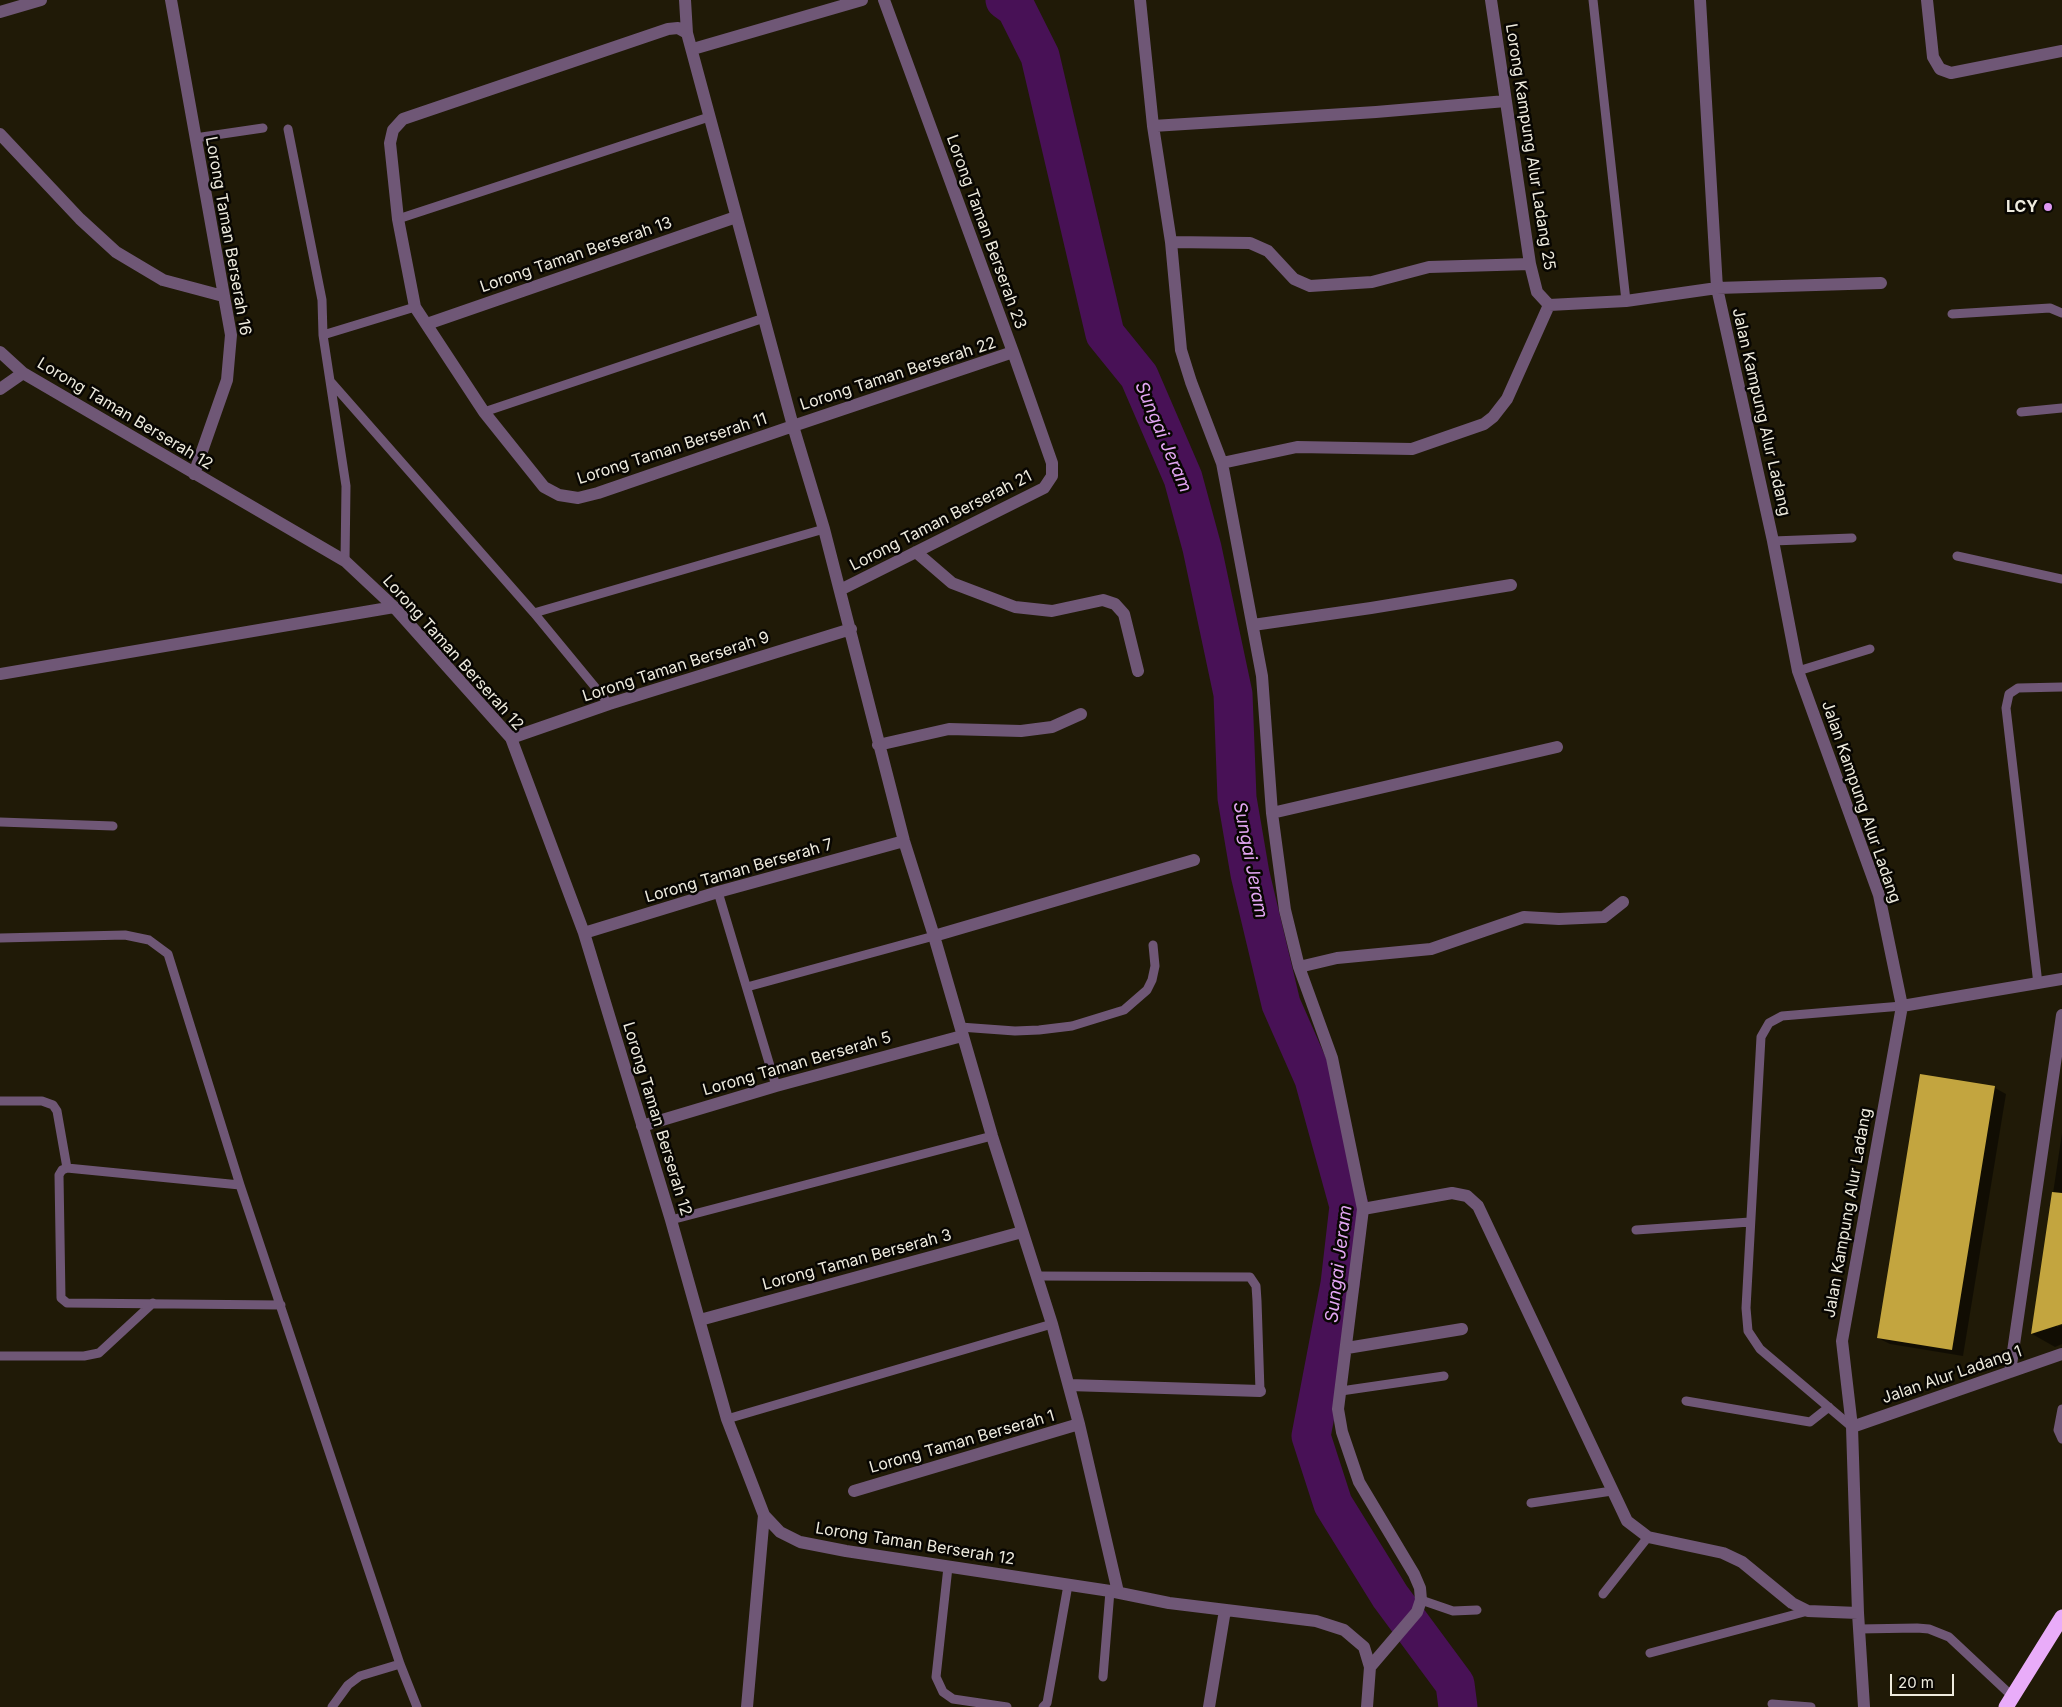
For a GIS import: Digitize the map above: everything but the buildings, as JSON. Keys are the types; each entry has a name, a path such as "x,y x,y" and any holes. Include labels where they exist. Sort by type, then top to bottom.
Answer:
{"highway":[{"path":"2009,1702 2062,1617"}],"street":[{"path":"0,12 41,0"},
{"name":"Lorong Taman Berserah 16","path":"171,0 231,335 227,380 194,474"},
{"path":"685,0 687,34 693,49 709,117 793,426 824,528 851,628 878,746 904,841 1069,1385 1114,1592"},
{"path":"693,49 862,0"},
{"name":"Lorong Taman Berserah 23","path":"884,0 1013,352 1052,463 1052,476"},
{"path":"1140,0 1153,126 1171,242 1181,350 1191,382 1222,463 1262,676 1272,813 1285,910 1299,967 1332,1058 1363,1209 1338,1409 1342,1432 1359,1482 1414,1574 1420,1588 1419,1606 1370,1667 1367,1707"},
{"name":"Lorong Kampung Alur Ladang 25","path":"1491,0 1530,264 1537,292 1549,305"},
{"name":"Jalan Kampung Alur Ladang","path":"1700,0 1717,288 1774,541 1798,671 1879,896 1902,1006 1842,1340 1852,1427 1858,1613 1864,1707"},
{"path":"1927,0 1933,57 1940,69 1951,73 2062,51"},
{"name":"Lorong Taman Berserah 11","path":"687,34 678,28 668,29 403,119 393,130 390,143 398,219 415,307 484,412 544,487 559,496 578,498 598,493 793,426"},
{"path":"1153,126 1376,112 1506,101"},
{"path":"0,134 80,219 116,252 163,280 223,296"},
{"name":"Lorong Taman Berserah 13","path":"427,324 736,217"},
{"path":"1171,242 1250,243 1268,251 1294,279 1310,286 1372,282 1429,267 1530,264"},
{"path":"1222,463 1297,447 1412,449 1484,424 1493,417 1507,399 1549,305 1626,301 1717,288 1881,283"},
{"name":"Lorong Taman Berserah 12","path":"0,352 23,373 345,561 394,607 511,738 584,934 671,1220 727,1419 764,1515 780,1532 800,1542 948,1567 1169,1602 1316,1621 1344,1630 1364,1647 1370,1667"},
{"name":"Lorong Taman Berserah 22","path":"793,426 1013,352"},
{"path":"0,389 23,373"},
{"name":"Lorong Taman Berserah 21","path":"840,590 1044,488 1052,476"},
{"path":"916,552 952,583 1015,607 1052,611 1103,600 1115,604 1124,614 1138,671"},
{"path":"1252,625 1371,608 1511,584"},
{"path":"0,674 394,607"},
{"name":"Lorong Taman Berserah 9","path":"511,738 609,704 851,628"},
{"path":"878,746 949,728 1021,731 1052,727 1081,714"},
{"path":"1272,813 1557,747"},
{"name":"Lorong Taman Berserah 7","path":"584,934 718,892 904,841"},
{"path":"934,936 1194,860"},
{"path":"1299,967 1337,958 1431,949 1524,917 1559,919 1604,917 1623,902"},
{"path":"1902,1006 2062,979"},
{"path":"2010,1372 2062,1014"},
{"name":"Lorong Taman Berserah 5","path":"642,1126 961,1031"},
{"path":"1363,1209 1452,1193 1467,1196 1478,1206 1627,1521 1648,1537 1722,1553 1742,1562 1792,1603 1808,1611 1858,1613"},
{"name":"Lorong Taman Berserah 3","path":"700,1320 1022,1232"},
{"path":"1347,1348 1462,1329"},
{"name":"Jalan Alur Ladang 1","path":"1852,1427 2062,1354"},
{"path":"1069,1385 1260,1391"},
{"name":"Lorong Taman Berserah 1","path":"854,1491 1079,1424"},
{"path":"747,1707 764,1515"},
{"path":"1209,1707 1225,1610"}],"lane":[{"path":"1593,0 1626,301"},
{"path":"398,219 709,117"},
{"path":"195,138 262,128"},
{"path":"288,129 322,300 323,334 346,486 345,561"},
{"path":"323,334 415,307"},
{"path":"1952,314 2050,308 2062,313"},
{"path":"484,412 764,318"},
{"path":"330,381 534,613 609,704"},
{"path":"2021,412 2062,408"},
{"path":"534,613 824,528"},
{"path":"1774,541 1852,538"},
{"path":"1957,556 2062,579"},
{"path":"1798,671 1870,649"},
{"path":"2038,984 2006,708 2009,694 2018,688 2062,686"},
{"path":"0,822 113,826"},
{"path":"718,892 776,1086"},
{"path":"0,938 125,935 149,940 168,954 240,1185 400,1664 417,1707"},
{"path":"747,987 934,936"},
{"path":"961,1031 1039,1030 1072,1026 1124,1010 1147,990 1152,980 1154,966 1153,946"},
{"path":"1852,1427 1760,1349 1748,1331 1746,1308 1761,1037 1768,1023 1782,1016 1902,1006"},
{"path":"0,1101 42,1102 53,1105 57,1111 67,1168"},
{"path":"671,1220 992,1136"},
{"path":"240,1185 67,1168 62,1170 59,1175 61,1298 63,1302 281,1305"},
{"path":"1636,1230 1750,1222"},
{"path":"1037,1276 1250,1277 1256,1286 1260,1391"},
{"path":"0,1356 84,1356 100,1352 153,1303"},
{"path":"727,1419 1052,1324"},
{"path":"1341,1391 1444,1376"},
{"path":"1686,1401 1810,1422 1829,1408"},
{"path":"2062,1410 2058,1430 2062,1439"},
{"path":"1531,1503 1612,1491"},
{"path":"1603,1594 1648,1537"},
{"path":"948,1567 936,1677 943,1692 953,1699 1008,1707"},
{"path":"1043,1707 1047,1703 1068,1585"},
{"path":"1103,1677 1114,1592"},
{"path":"1419,1606 1453,1611 1478,1610"},
{"path":"1650,1653 1808,1611"},
{"path":"1859,1629 1929,1629 1949,1637 2009,1702"},
{"path":"332,1707 348,1685 360,1676 400,1664"},
{"path":"1772,1704 1811,1707"}],"waterway":[{"name":"Sungai Jeram","path":"1005,0 1016,8 1040,56 1105,334 1139,376 1183,478 1202,548 1233,694 1237,798 1250,874 1281,1004 1314,1079 1349,1206 1340,1284 1311,1436 1333,1504 1390,1596 1455,1684 1458,1707"}],"place":[{"name":"LCY","path":"2048,207"}]}
